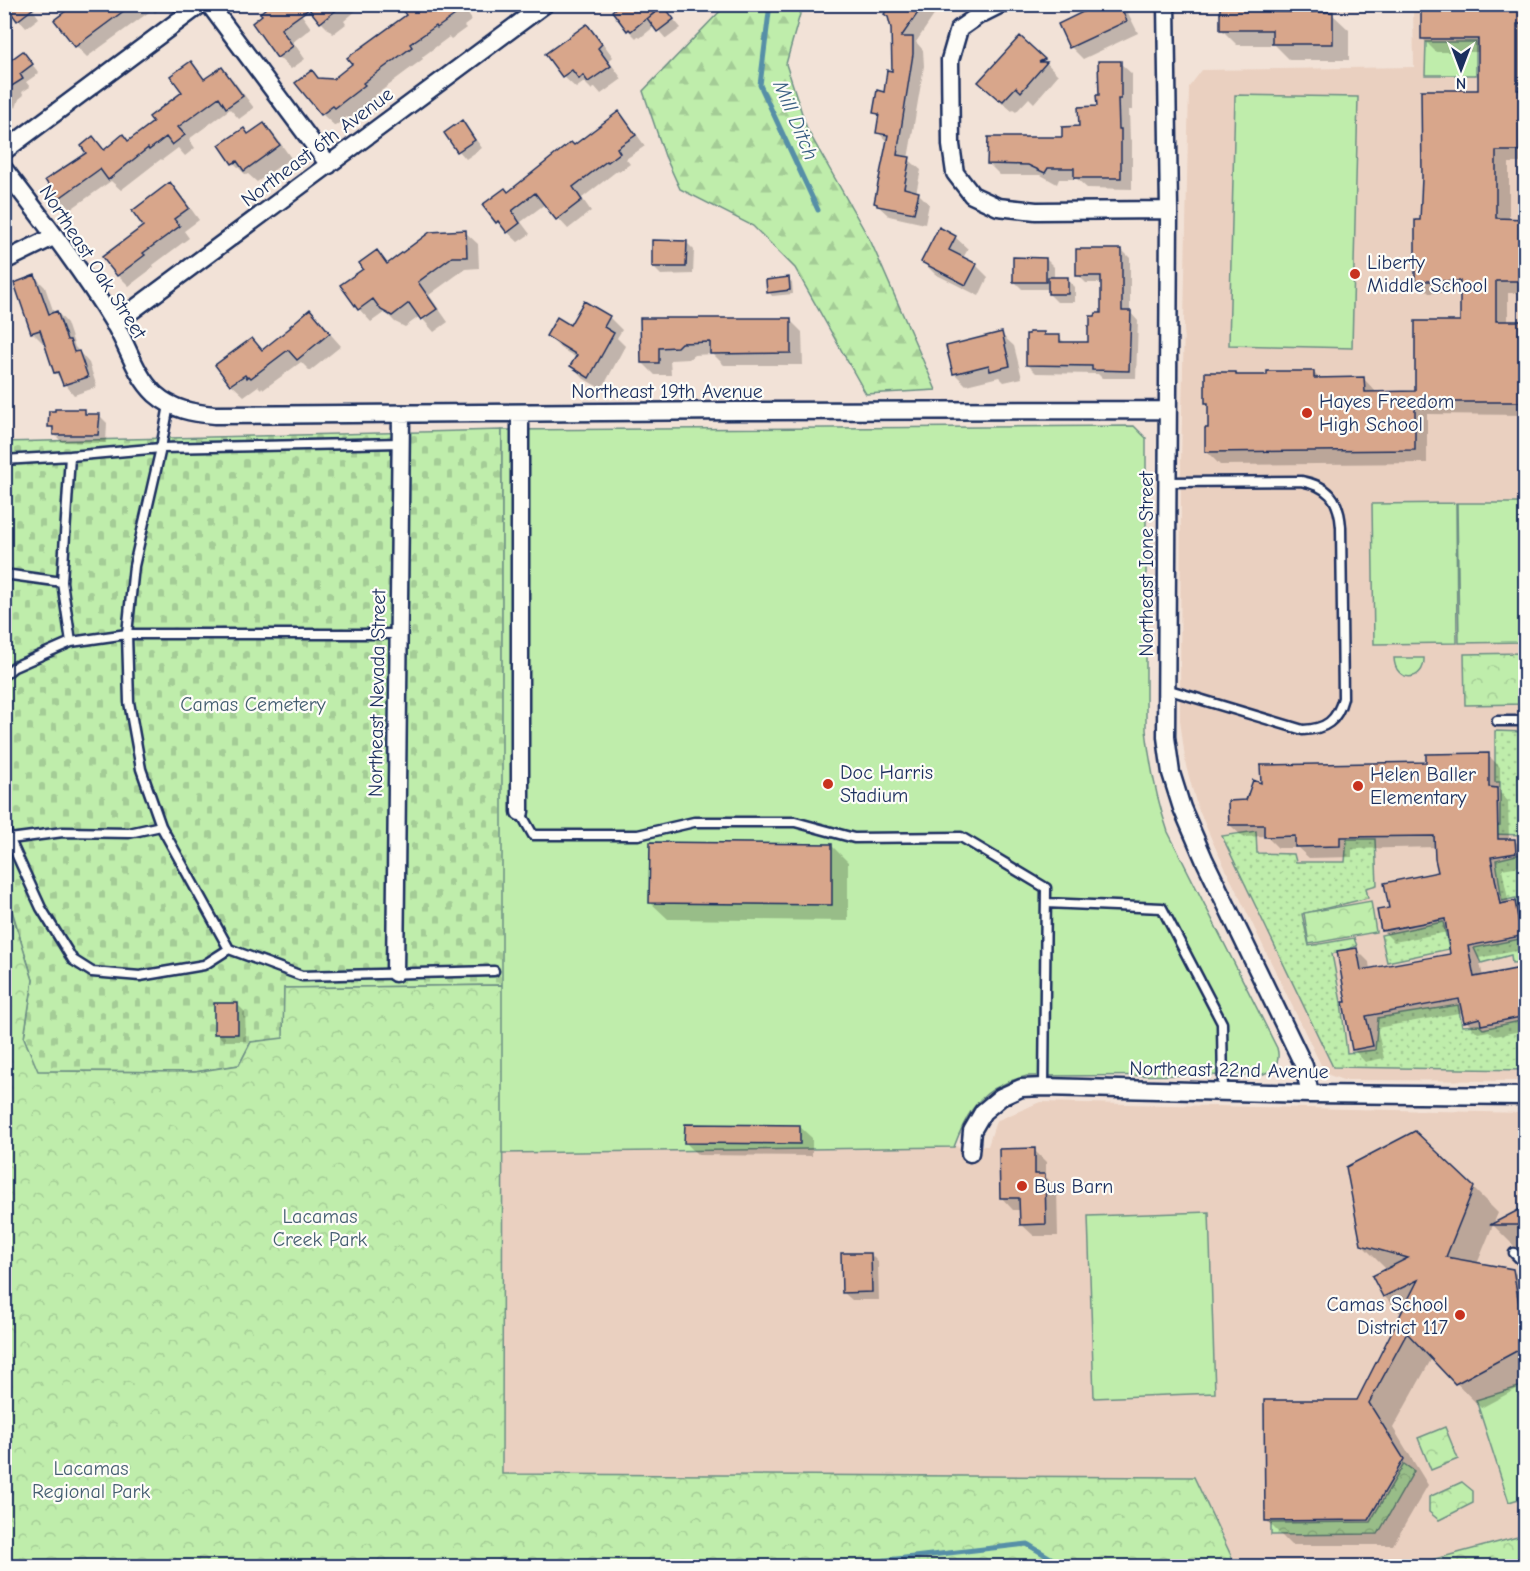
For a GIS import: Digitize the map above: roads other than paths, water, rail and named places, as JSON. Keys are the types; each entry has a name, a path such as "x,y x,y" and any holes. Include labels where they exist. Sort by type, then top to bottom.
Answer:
{"street":[{"path":"4,150 201,4"},
{"path":"209,4 329,165"},
{"name":"Northeast 6th Avenue","path":"114,324 545,4"},
{"path":"1001,4 979,15 959,29 950,60 951,145 955,173 972,195 998,207 1036,211 1169,210"},
{"name":"Northeast Ione Street","path":"1166,4 1169,210 1166,737 1171,773 1182,808 1204,859 1304,1066 1310,1094"},
{"name":"Northeast Oak Street","path":"4,169 55,236 114,324 137,370 154,393 169,405"},
{"path":"4,261 55,236"},
{"name":"Northeast 19th Avenue","path":"169,405 190,413 215,415 1168,410"},
{"path":"520,413 520,812"},
{"name":"Northeast Nevada Street","path":"395,973 401,414"},
{"name":"Northeast 22nd Avenue","path":"970,1153 972,1131 983,1112 1001,1097 1022,1089 1044,1087 1310,1094 1526,1096"}],"lane":[{"path":"169,405 134,566 127,634 129,702 141,769 161,826 229,949 302,976 494,971"},
{"path":"4,460 161,448 400,443"},
{"path":"70,456 62,582 71,642"},
{"path":"1166,689 1303,730 1314,730 1334,719 1340,710 1343,698 1341,527 1340,513 1335,500 1326,490 1314,483 1301,481 1167,482"},
{"path":"4,574 62,582"},
{"path":"4,675 14,667 71,642 127,634 399,634"},
{"path":"1497,721 1526,721"},
{"path":"520,812 533,835 638,835 694,822 795,822 854,838 961,837 1046,888 1044,1087"},
{"path":"10,839 63,832 129,833 161,826"},
{"path":"4,827 41,908 73,960 92,972 140,976 204,965 229,949"},
{"path":"1046,903 1162,908 1222,1023 1223,1092"},
{"path":"1514,1253 1526,1265"}],"waterway":[{"name":"Mill Ditch","path":"770,4 760,85 818,210"},
{"path":"835,1566 1027,1544 1064,1566"}],"place":[{"name":"Liberty Middle School","path":"1355,274"},
{"name":"Hayes Freedom High School","path":"1307,413"},
{"name":"Doc Harris Stadium","path":"828,784"},
{"name":"Helen Baller Elementary","path":"1358,786"},
{"name":"Bus Barn","path":"1022,1186"},
{"name":"Camas School District 117","path":"1460,1315"}],"park label":[{"name":"Camas Cemetery","path":"253,704"},
{"name":"Lacamas Creek Park","path":"320,1228"},
{"name":"Lacamas Regional Park","path":"91,1480"}]}
